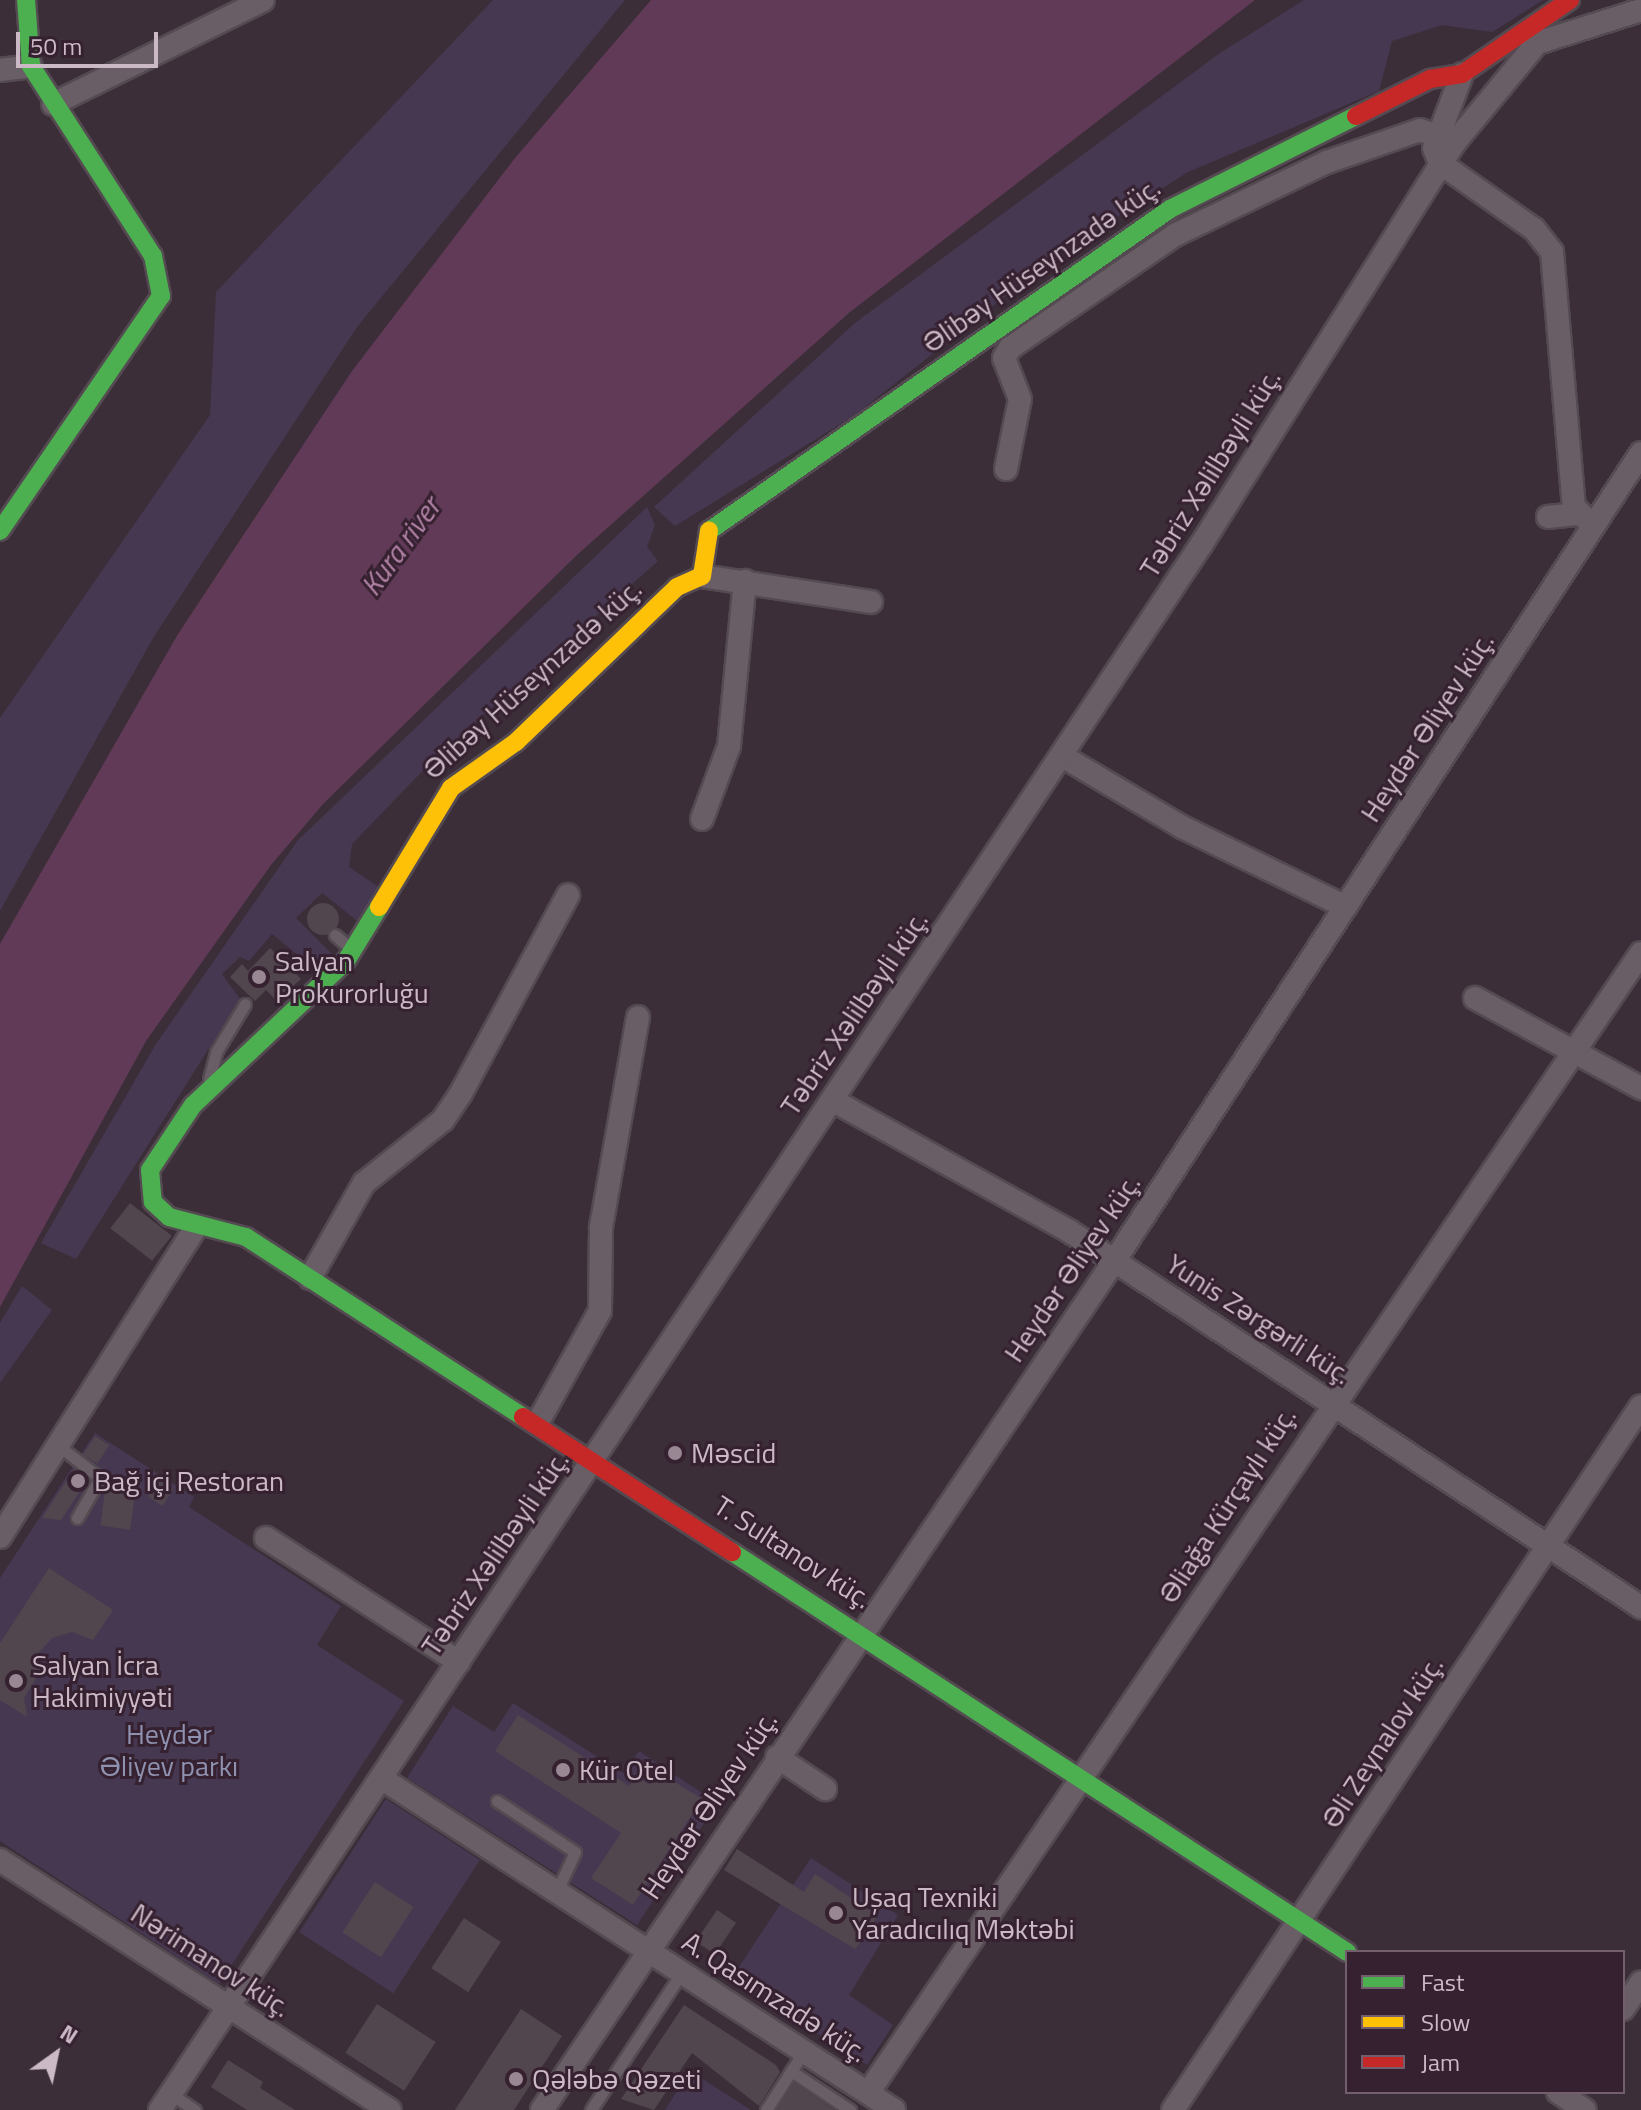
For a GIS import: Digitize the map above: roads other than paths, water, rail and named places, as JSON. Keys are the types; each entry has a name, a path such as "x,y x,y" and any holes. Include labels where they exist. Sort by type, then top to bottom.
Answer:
{"street":[{"path":"0,531 161,296 153,256 31,66 26,0"},
{"path":"53,104 263,0"},
{"name":"Əlibəy Hüseynzadə küç.","path":"195,1229 161,1211 148,1187 162,1143 207,1092 306,1007 353,951 451,788 540,720 677,587 702,576 698,547 713,527 826,456 1084,265 1214,186 1430,79 1462,74 1570,0"},
{"name":"Təbriz Xəlilbəyli küç.","path":"165,2102 1062,756 1440,163 1445,137 1537,43 1641,10"},
{"path":"0,70 31,66"},
{"path":"1006,469 1020,399 1004,358 1010,348 1175,235 1358,149 1445,137 1462,74"},
{"path":"1440,163 1534,229 1552,252 1585,520 1548,517"},
{"name":"Heydər Əliyev küç.","path":"542,2110 777,1757 1115,1260 1346,907 1585,520 1641,453"},
{"path":"702,576 871,602"},
{"path":"702,819 729,746 745,581"},
{"path":"1062,756 1171,822 1346,907"},
{"path":"310,1278 364,1183 443,1120 461,1093 568,895"},
{"name":"Əliağa Kürçaylı küç.","path":"868,2093 1084,1777 1330,1402 1641,953"},
{"path":"1475,998 1641,1088"},
{"path":"538,1422 600,1311 601,1227 638,1017"},
{"name":"Yunis Zərgərli küç.","path":"832,1100 976,1174 1115,1260 1641,1607"},
{"path":"0,1537 195,1229"},
{"name":"T. Sultanov küç.","path":"195,1229 246,1237 594,1458 1345,1951"},
{"name":"Əli Zeynalov küç.","path":"1173,2110 1641,1406"},
{"path":"266,1538 459,1662"},
{"path":"777,1757 825,1789"},
{"name":"A. Qasımzadə küç.","path":"381,1778 894,2110"},
{"name":"Nərimanov küç.","path":"0,1860 390,2110"},
{"path":"1625,2006 1641,1982"},
{"path":"1562,2098 1585,2110"}],"lane":[{"path":"335,935 353,951"},
{"path":"207,1092 216,1052 245,1004"},
{"path":"59,1446 100,1478 77,1518"},
{"path":"497,1801 575,1852 557,1891"},
{"path":"591,2110 682,1971"},
{"path":"766,2110 804,2051"},
{"path":"791,2071 850,2110"},
{"path":"165,2102 195,2110"}],"water":[{"name":"Kura river","path":"651,0 1255,0 850,312 578,554 324,803 271,865 146,1041 0,1307 0,944 178,634 352,371 515,158"}],"place":[{"name":"Salyan Prokurorluğu","path":"259,977"},
{"name":"Məscid","path":"675,1453"},
{"name":"Bağ içi Restoran","path":"78,1481"},
{"name":"Salyan İcra Hakimiyyəti","path":"16,1681"},
{"name":"Kür Otel","path":"563,1770"},
{"name":"Uşaq Texniki Yaradıcılıq Məktəbi","path":"836,1913"},
{"name":"Qələbə Qəzeti","path":"516,2079"}],"park label":[{"name":"Heydər Əliyev parkı","path":"169,1750"}]}
